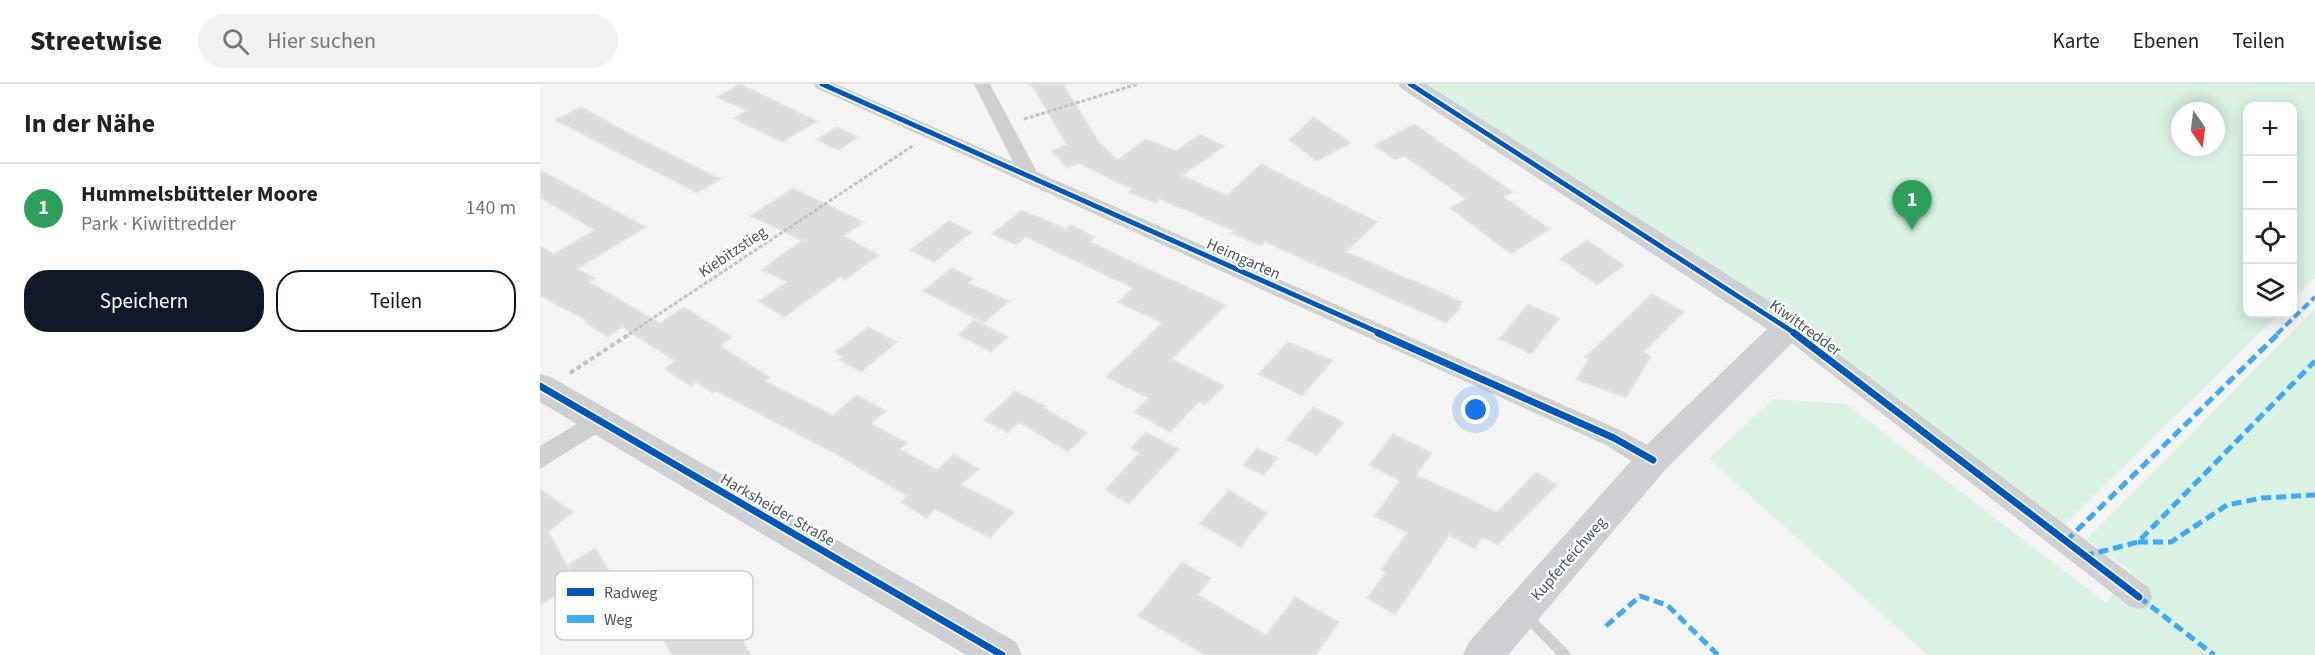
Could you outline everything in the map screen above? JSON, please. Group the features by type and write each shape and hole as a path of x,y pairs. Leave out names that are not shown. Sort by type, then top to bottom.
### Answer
{"street":[{"name":"Heimgarten","path":"822,84 1614,438 1653,460"},
{"path":"982,84 1029,176"},
{"name":"Kiwittredder","path":"1410,84 1788,328 2139,597"},
{"name":"Kiwittredder","path":"1653,460 1788,328"},
{"name":"Harksheider Straße","path":"543,388 1002,655"},
{"path":"540,459 599,420"},
{"name":"Kupferteichweg","path":"1483,655 1653,460"}],"lane":[{"path":"1521,611 1565,655"}],"path":[{"path":"1003,125 1138,84"}],"green space":[{"path":"1425,84 2315,84 2315,278 2297,296 2297,102 2243,102 2243,318 2275,318 2064,525"},
{"path":"2315,309 2315,655 1928,655 1709,459 1773,399 1846,404 2106,603 2132,572 2087,539"}],"building":[{"path":"740,84 817,121 782,142 733,118 747,111 717,97"},
{"path":"1031,84 1063,84 1099,142 1117,160 1146,139 1176,151 1200,134 1224,146 1182,176 1227,195 1261,164 1377,222 1346,252 1463,302 1459,307 1461,308 1446,323 1265,242 1261,246 1231,233 1234,231 1160,199 1155,203 1128,192 1132,189 1078,163 1067,168 1052,151 1067,145"},
{"path":"581,107 721,179 697,193 555,120"},
{"path":"1314,117 1351,143 1317,161 1289,140"},
{"path":"1414,124 1513,192 1504,197 1550,229 1511,254 1450,208 1466,199 1404,156 1395,160 1374,145"},
{"path":"836,127 859,137 838,150 816,140"},
{"path":"540,170 646,227 577,269 595,278 589,282 660,323 684,307 732,337 720,346 770,377 765,381 833,415 857,395 886,411 871,424 907,443 900,449 937,470 954,454 979,469 961,485 1014,512 990,538 935,509 926,518 901,502 907,496 836,454 716,391 713,393 696,382 691,386 664,369 675,361 622,327 608,337 585,323 588,321 540,296 540,246 554,254 595,230 540,198"},
{"path":"793,188 864,222 844,236 879,255 845,280 840,277 784,317 758,301 787,282 761,270 802,240 750,216"},
{"path":"1022,210 1065,229 1071,225 1095,237 1090,242 1226,305 1172,359 1224,386 1205,405 1199,402 1170,432 1134,412 1148,398 1106,377 1162,323 1118,302 1133,288 1026,237 1016,245 992,234"},
{"path":"949,221 972,232 934,262 910,250"},
{"path":"1587,240 1624,265 1597,285 1560,259"},
{"path":"952,268 973,279 968,283 1009,301 984,323 923,291"},
{"path":"1652,294 1684,312 1644,352 1651,357 1626,398 1576,379 1589,358 1585,357"},
{"path":"1528,304 1560,318 1531,354 1499,339"},
{"path":"974,320 1008,337 991,352 958,335"},
{"path":"868,327 897,342 861,372 839,360 843,357 835,352"},
{"path":"1288,342 1333,360 1302,396 1258,374"},
{"path":"1015,391 1046,406 1044,408 1087,433 1068,452 1019,422 1008,433 984,420"},
{"path":"1313,407 1344,422 1317,455 1286,440"},
{"path":"1146,432 1179,449 1129,504 1105,490 1139,453 1131,448"},
{"path":"1393,434 1432,453 1416,475 1497,512 1536,472 1557,485 1498,545 1482,537 1475,549 1449,535 1395,615 1367,598 1386,572 1381,570 1407,533 1374,516 1400,481 1369,465"},
{"path":"1257,448 1278,458 1264,475 1243,465"},
{"path":"540,489 573,512 548,532 571,571 555,571 555,596 540,605"},
{"path":"1229,490 1267,513 1241,547 1199,524"},
{"path":"595,548 610,571 573,571 569,564"},
{"path":"1182,562 1211,578 1198,595 1266,635 1295,597 1339,622 1316,655 1205,655 1138,616"},
{"path":"664,640 742,640 751,655 672,655"}],"marked path":[{"path":"2066,541 2315,297"},
{"path":"2084,556 2138,542 2315,361"},
{"path":"2138,542 2171,542 2227,505 2262,498 2315,495"},
{"path":"1606,626 1640,596 1667,605 1718,655"},
{"path":"2139,597 2214,655"}],"cycle path":[{"path":"822,84 1614,438 1653,460"},
{"path":"1410,84 1788,328 2139,597"},
{"path":"540,386 1002,655"}],"place":[{"name":"Hummelsbütteler Moore","path":"1912,230"}]}
